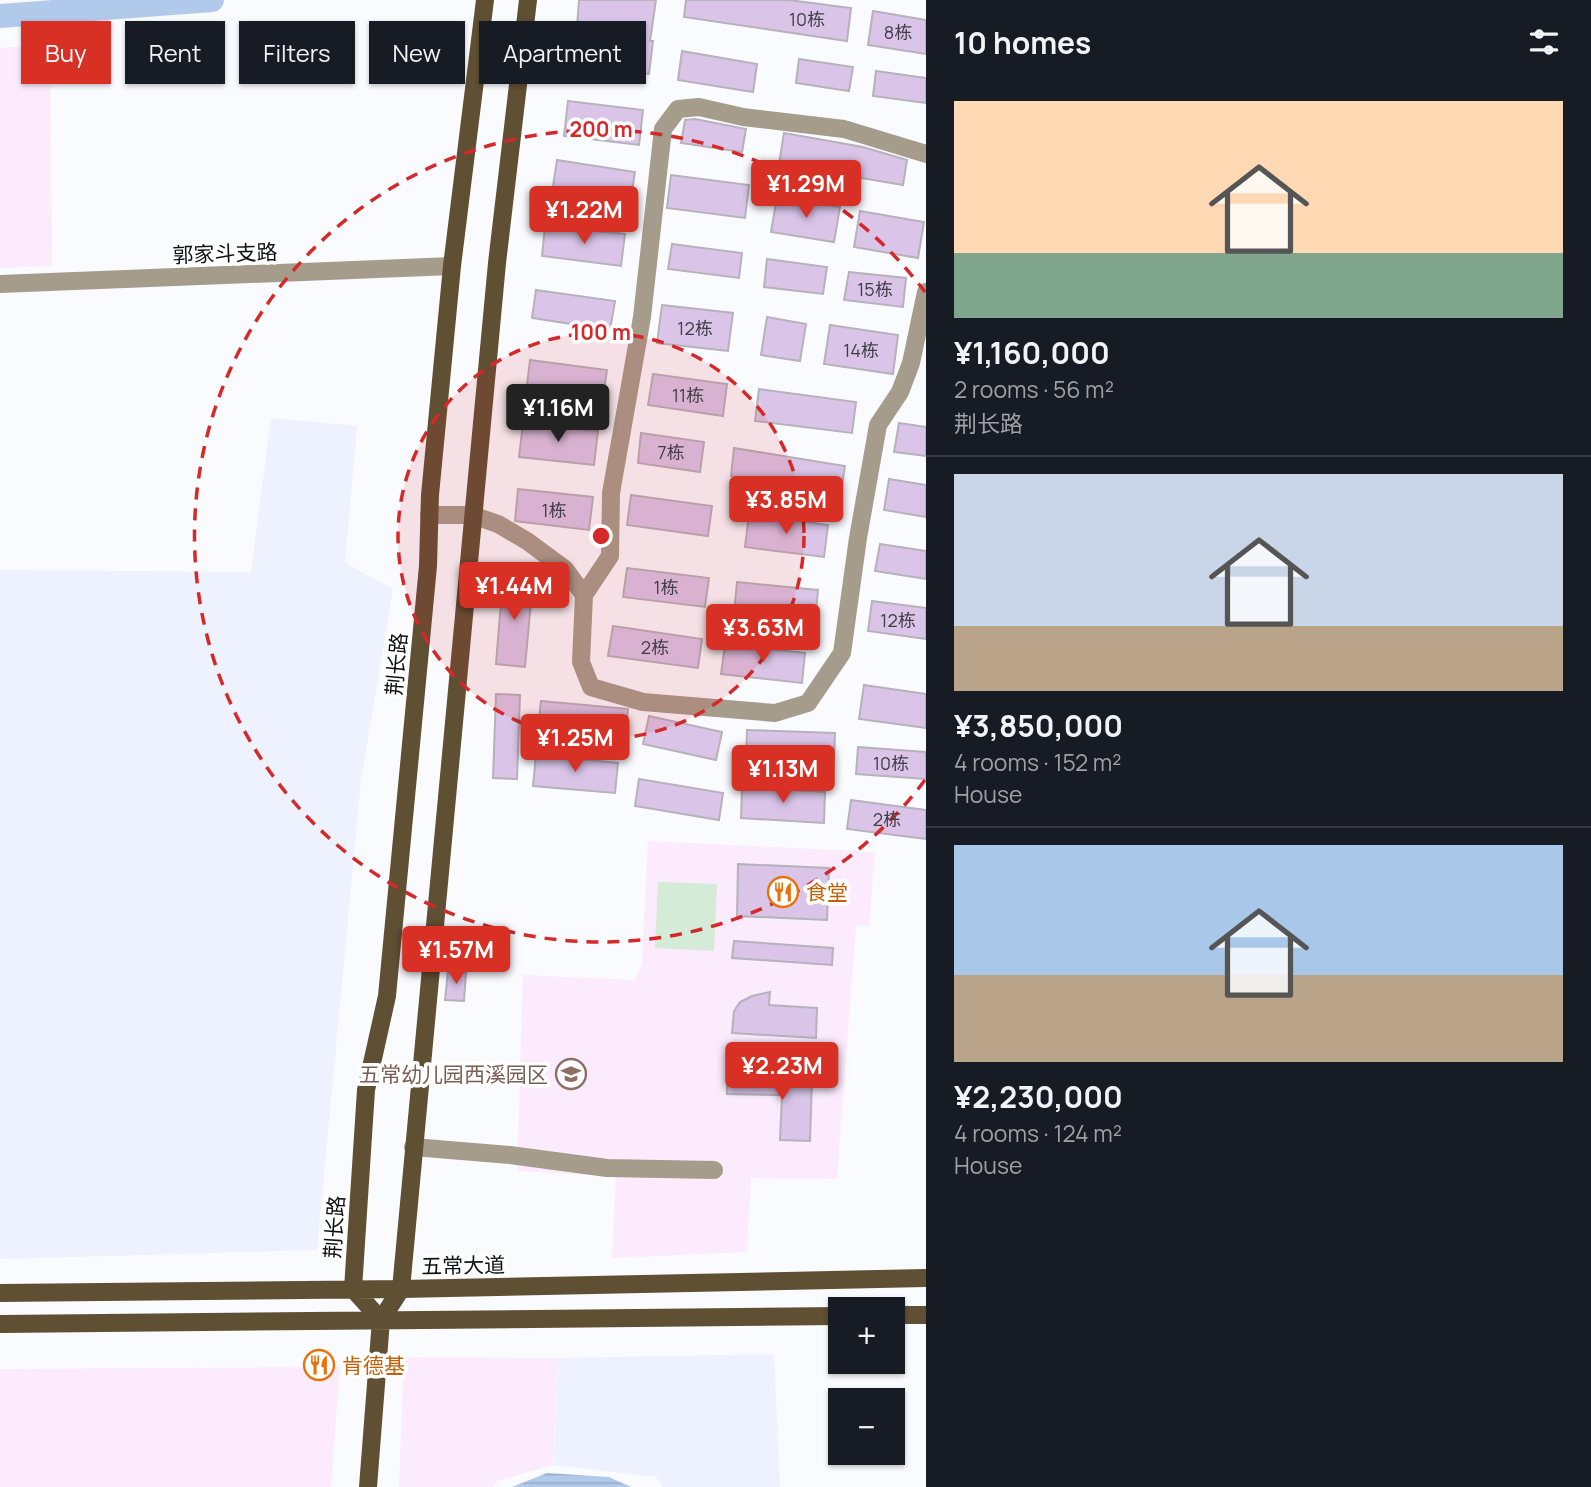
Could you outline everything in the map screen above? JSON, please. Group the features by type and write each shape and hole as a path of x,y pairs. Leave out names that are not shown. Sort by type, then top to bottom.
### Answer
{"main road":[{"name":"荆长路","path":"381,1320 352,1289 366,1090 387,996 428,566 429,514 452,266 485,0"},
{"path":"368,1487 381,1320 401,1289 496,263 528,0"},
{"name":"五常大道","path":"0,1293 401,1289 926,1278"},
{"path":"0,1324 828,1315"},
{"path":"905,1315 926,1315"}],"street":[{"path":"926,154 844,129 743,117 699,107 678,109 663,129 642,317 611,493 610,556 584,595 581,662 591,687 643,702 775,713 808,703 842,653 858,538 878,425 900,392 911,363 926,292"},
{"name":"郭家斗支路","path":"0,285 452,266"},
{"path":"429,514 472,515 498,524 565,569 584,595"},
{"path":"413,1147 510,1155 607,1168 714,1170"}],"shaded area":[{"path":"21,46 21,84 50,84 52,266 0,268 0,48"},
{"path":"271,418 357,426 345,563 393,589 361,779 317,1250 0,1259 0,570 251,572"},
{"path":"648,841 875,852 869,926 856,925 837,1179 751,1178 747,1252 612,1258 616,1176 517,1171 523,975 635,980 642,964"},
{"path":"774,1354 780,1487 663,1487 656,1477 554,1465 558,1358"},
{"path":"404,1357 558,1358 553,1465 497,1481 493,1487 399,1487"},
{"path":"340,1367 331,1487 0,1487 0,1369"}],"green space":[{"path":"658,882 717,884 714,951 655,948"}],"water":[{"path":"547,1473 609,1477 631,1487 512,1487"}],"building":[{"path":"579,0 656,0 650,41 653,41 649,74 646,74 646,21 577,21"},
{"path":"686,0 789,0 851,8 847,41 684,17"},
{"path":"873,11 926,20 926,54 868,45"},
{"path":"682,51 757,64 753,92 678,80"},
{"path":"799,59 853,67 849,91 796,83"},
{"path":"876,71 926,78 926,103 873,96"},
{"path":"568,101 643,110 639,145 564,136"},
{"path":"695,119 746,129 742,152 681,143 685,120"},
{"path":"784,133 863,147 907,160 903,185 779,164"},
{"path":"557,160 635,172 630,204 552,193"},
{"path":"671,175 749,185 745,218 667,208"},
{"path":"777,197 840,207 834,242 771,232"},
{"path":"860,211 924,222 918,258 854,247"},
{"path":"545,226 625,234 621,266 542,256"},
{"path":"672,244 742,253 739,278 668,269"},
{"path":"767,259 827,267 823,294 764,287"},
{"path":"849,272 906,278 903,307 844,300"},
{"path":"536,290 615,301 610,330 532,318"},
{"path":"662,305 733,313 728,351 657,343"},
{"path":"767,317 806,324 800,361 761,355"},
{"path":"830,325 898,335 893,374 824,364"},
{"path":"530,360 607,370 602,403 526,393"},
{"path":"653,374 727,384 723,416 648,405"},
{"path":"759,389 856,402 852,433 755,421"},
{"path":"523,423 598,431 594,465 519,457"},
{"path":"899,423 926,427 926,456 894,452"},
{"path":"641,433 704,442 700,472 638,463"},
{"path":"734,448 845,466 841,492 731,476"},
{"path":"889,479 926,485 926,517 884,510"},
{"path":"518,489 593,497 589,530 515,521"},
{"path":"631,495 712,506 708,536 627,525"},
{"path":"749,514 828,525 824,557 745,547"},
{"path":"880,544 926,551 926,579 875,571"},
{"path":"627,568 709,578 705,607 623,597"},
{"path":"503,577 533,580 525,667 496,664"},
{"path":"737,582 818,590 815,622 734,614"},
{"path":"872,601 926,608 926,639 868,631"},
{"path":"613,626 702,639 698,668 608,656"},
{"path":"725,644 805,653 802,683 721,674"},
{"path":"864,685 926,694 926,728 859,719"},
{"path":"496,694 520,695 517,779 493,778"},
{"path":"541,701 628,709 625,736 538,727"},
{"path":"649,716 722,732 716,760 643,744"},
{"path":"747,730 835,733 834,761 746,758"},
{"path":"858,747 926,752 926,779 856,774"},
{"path":"536,755 618,763 615,793 533,786"},
{"path":"639,779 723,793 719,820 635,806"},
{"path":"742,787 825,792 824,823 741,818"},
{"path":"851,800 926,810 926,839 847,829"},
{"name":"食堂","path":"738,864 829,868 827,920 737,916"},
{"path":"734,941 833,948 832,965 732,958"},
{"path":"448,971 466,972 464,1001 445,1000"},
{"path":"770,992 769,1005 817,1008 816,1038 732,1033 734,1011 740,1002"},
{"path":"727,1077 812,1080 810,1141 780,1140 782,1095 727,1094"}],"waterway":[{"path":"89,0 90,9"},
{"path":"0,16 212,0"}],"place":[{"name":"食堂","path":"783,892"},
{"name":"五常幼儿园西溪园区","path":"571,1074"},
{"name":"肯德基","path":"319,1365"}]}
